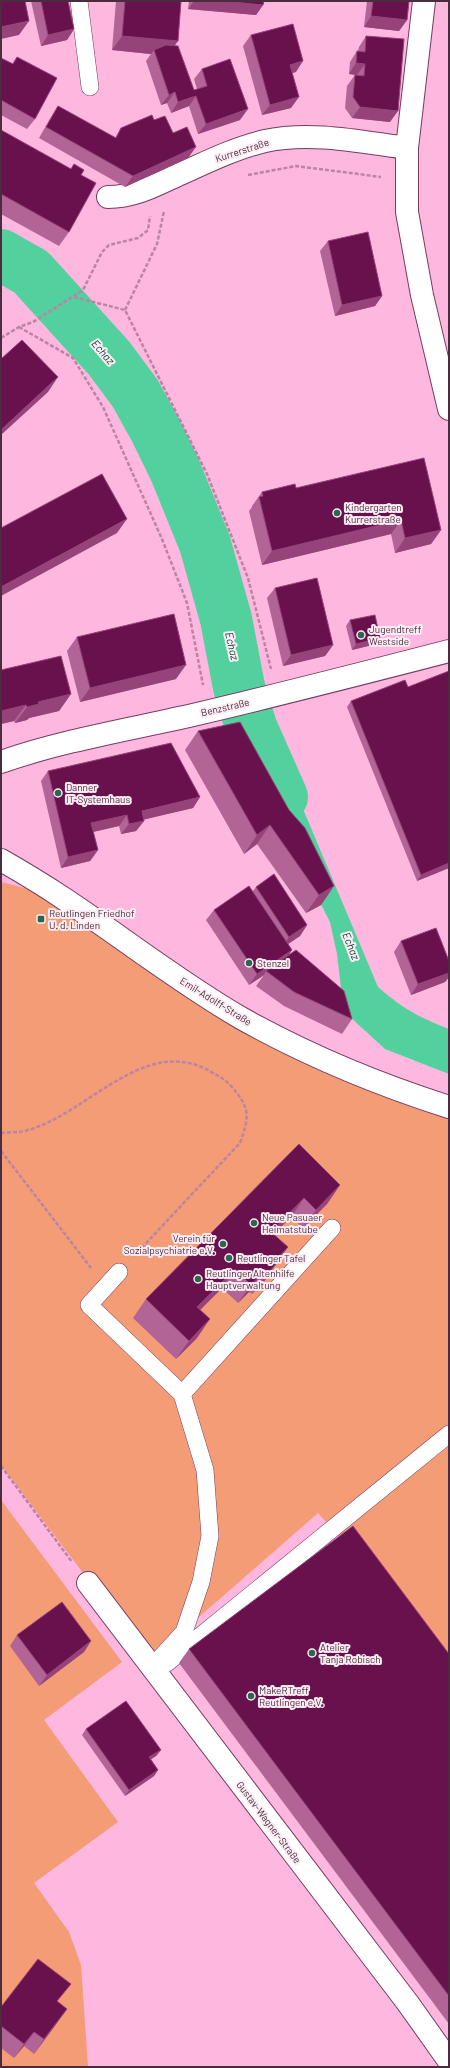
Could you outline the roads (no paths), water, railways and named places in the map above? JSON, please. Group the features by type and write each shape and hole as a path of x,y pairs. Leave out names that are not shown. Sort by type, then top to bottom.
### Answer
{"street":[{"path":"424,1 407,148 407,212 422,295 449,409"},
{"name":"Kurrerstraße","path":"108,197 122,197 142,192 231,152 271,140 289,137 316,137 407,148"},
{"name":"Benzstraße","path":"1,762 83,740 278,695 449,651"},
{"name":"Emil-Adolff-Straße","path":"1,860 64,898 205,996 274,1036 344,1069 449,1107"},
{"name":"Gustav-Wagner-Straße","path":"88,1583 407,2002 449,2061"}],"lane":[{"path":"79,1 90,87"},
{"path":"182,1394 332,1228"},
{"path":"119,1272 89,1305 182,1394 204,1470 210,1536 201,1582 184,1632 154,1670"},
{"path":"154,1670 449,1434"}],"water":[{"path":"272,727 287,771 378,987 395,1001 412,1012 449,1029 449,1074 385,1049 349,1016 343,1005 337,954 330,922 292,847 227,738"}],"waterway":[{"name":"Echaz","path":"1,255 31,272 109,358 135,393 155,429 175,470 205,544 226,619 239,687 251,727 282,797"}],"place":[{"name":"Kindergarten Kurrerstraße","path":"337,513"},
{"name":"Jugendtreff Westside","path":"361,635"},
{"name":"Danner IT-Systemhaus","path":"58,793"},
{"name":"Reutlingen Friedhof U. d. Linden","path":"41,919"},
{"name":"Stenzel","path":"249,963"},
{"name":"Neue Pasuaer Heimatstube","path":"254,1223"},
{"name":"Verein für Sozialpsychiatrie e.V.","path":"223,1244"},
{"name":"Reutlinger Tafel","path":"229,1258"},
{"name":"Reutlinger Altenhilfe Hauptverwaltung","path":"198,1279"},
{"name":"Atelier Tanja Robisch","path":"312,1653"},
{"name":"MakeRTreff Reutlingen e.V.","path":"251,1696"}]}
